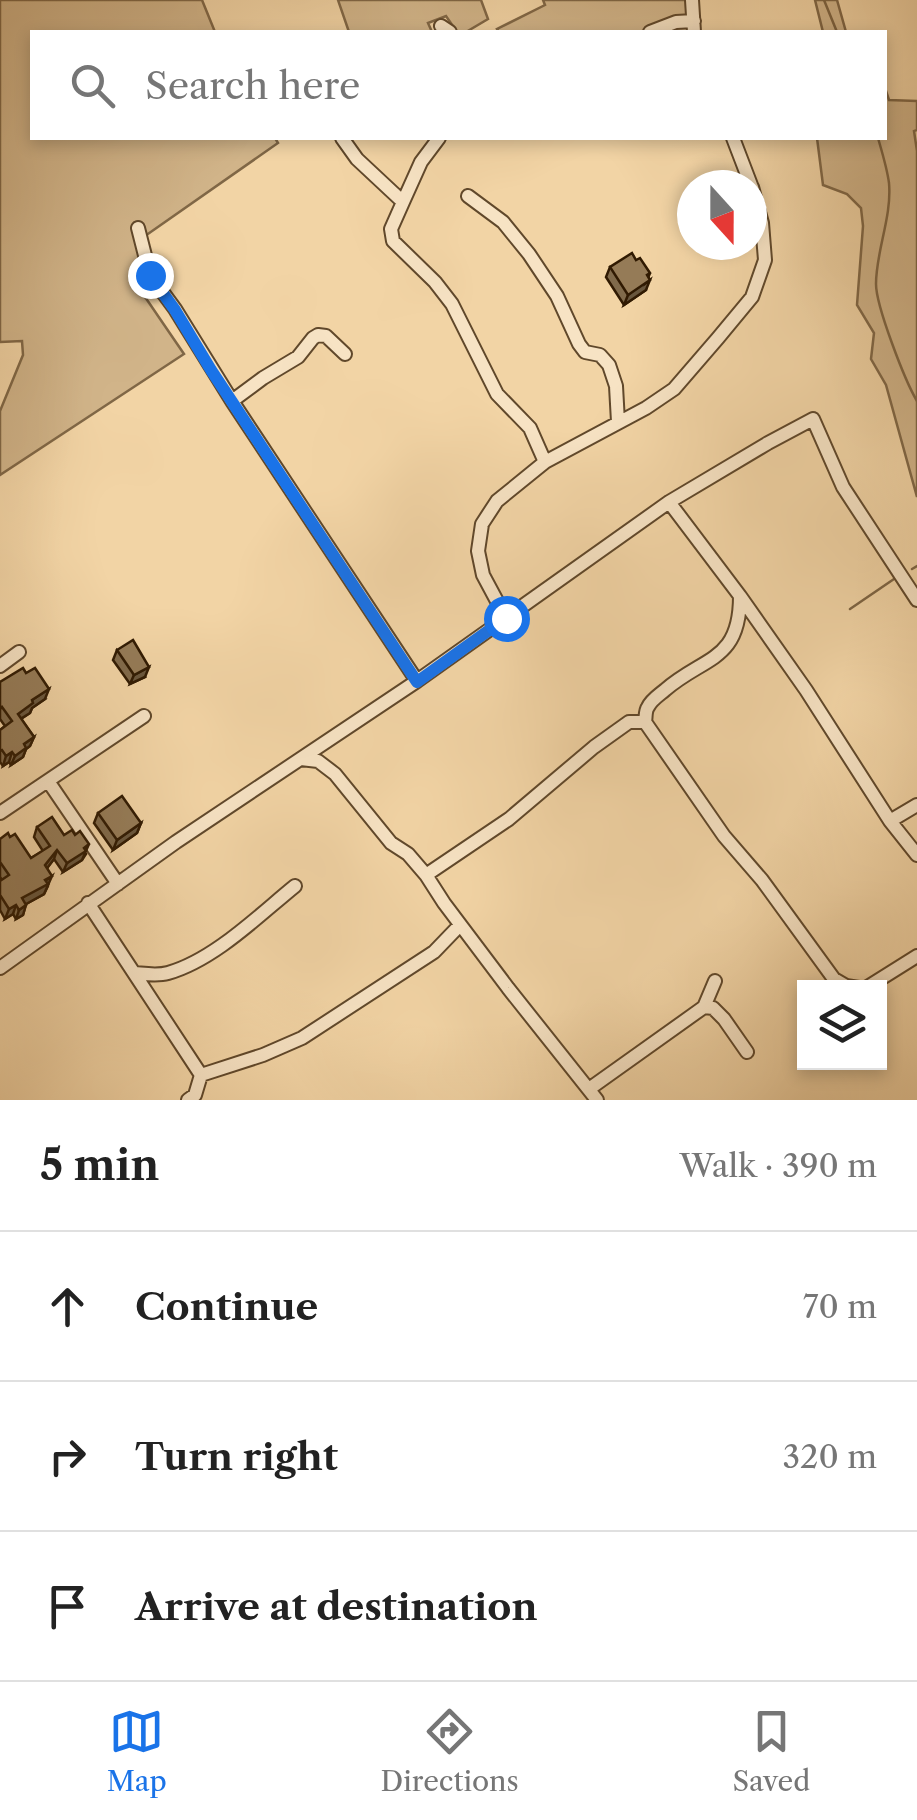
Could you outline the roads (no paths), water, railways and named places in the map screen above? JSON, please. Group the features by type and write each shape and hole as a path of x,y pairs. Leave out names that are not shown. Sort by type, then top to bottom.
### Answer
{"street":[{"path":"655,30 676,22 694,26 692,0"},
{"path":"344,140 403,202"},
{"path":"438,140 421,162 403,202 392,229 393,241 452,304 497,394 530,428 545,462"},
{"path":"734,140 746,170"},
{"path":"468,196 503,222 557,296 578,344 585,352 600,355 608,365 616,386 618,422"},
{"path":"138,228 150,275 417,682"},
{"path":"506,618 483,575 478,551 482,524 497,501 545,462 674,389 752,296 765,260"},
{"path":"232,401 298,357 318,335 326,336 345,354"},
{"path":"0,968 176,842 417,682 669,502 768,442 813,420 843,487 917,600"},
{"path":"669,502 740,596 890,821 917,855"},
{"path":"740,596 740,617 732,638 716,658 673,683 648,704 645,722 724,836 762,880 834,980"},
{"path":"0,666 19,652"},
{"path":"0,813 144,716"},
{"path":"426,875 509,820 606,738 629,722 645,722"},
{"path":"301,759 318,762 335,774 391,843 408,854 593,1094 704,1007 714,981"},
{"path":"48,781 118,884"},
{"path":"890,821 917,804"},
{"path":"136,973 166,974 191,963 226,942 295,886"},
{"path":"88,903 201,1075 195,1095 188,1100"},
{"path":"201,1075 302,1038 434,952 460,925"},
{"path":"876,980 917,956"},
{"path":"704,1007 712,1008 724,1019 747,1052"}],"waterway":[{"path":"824,0 836,30"},
{"path":"879,140 889,196 877,295 917,401"},
{"path":"912,569 917,566"},
{"path":"850,609 894,579"}]}
